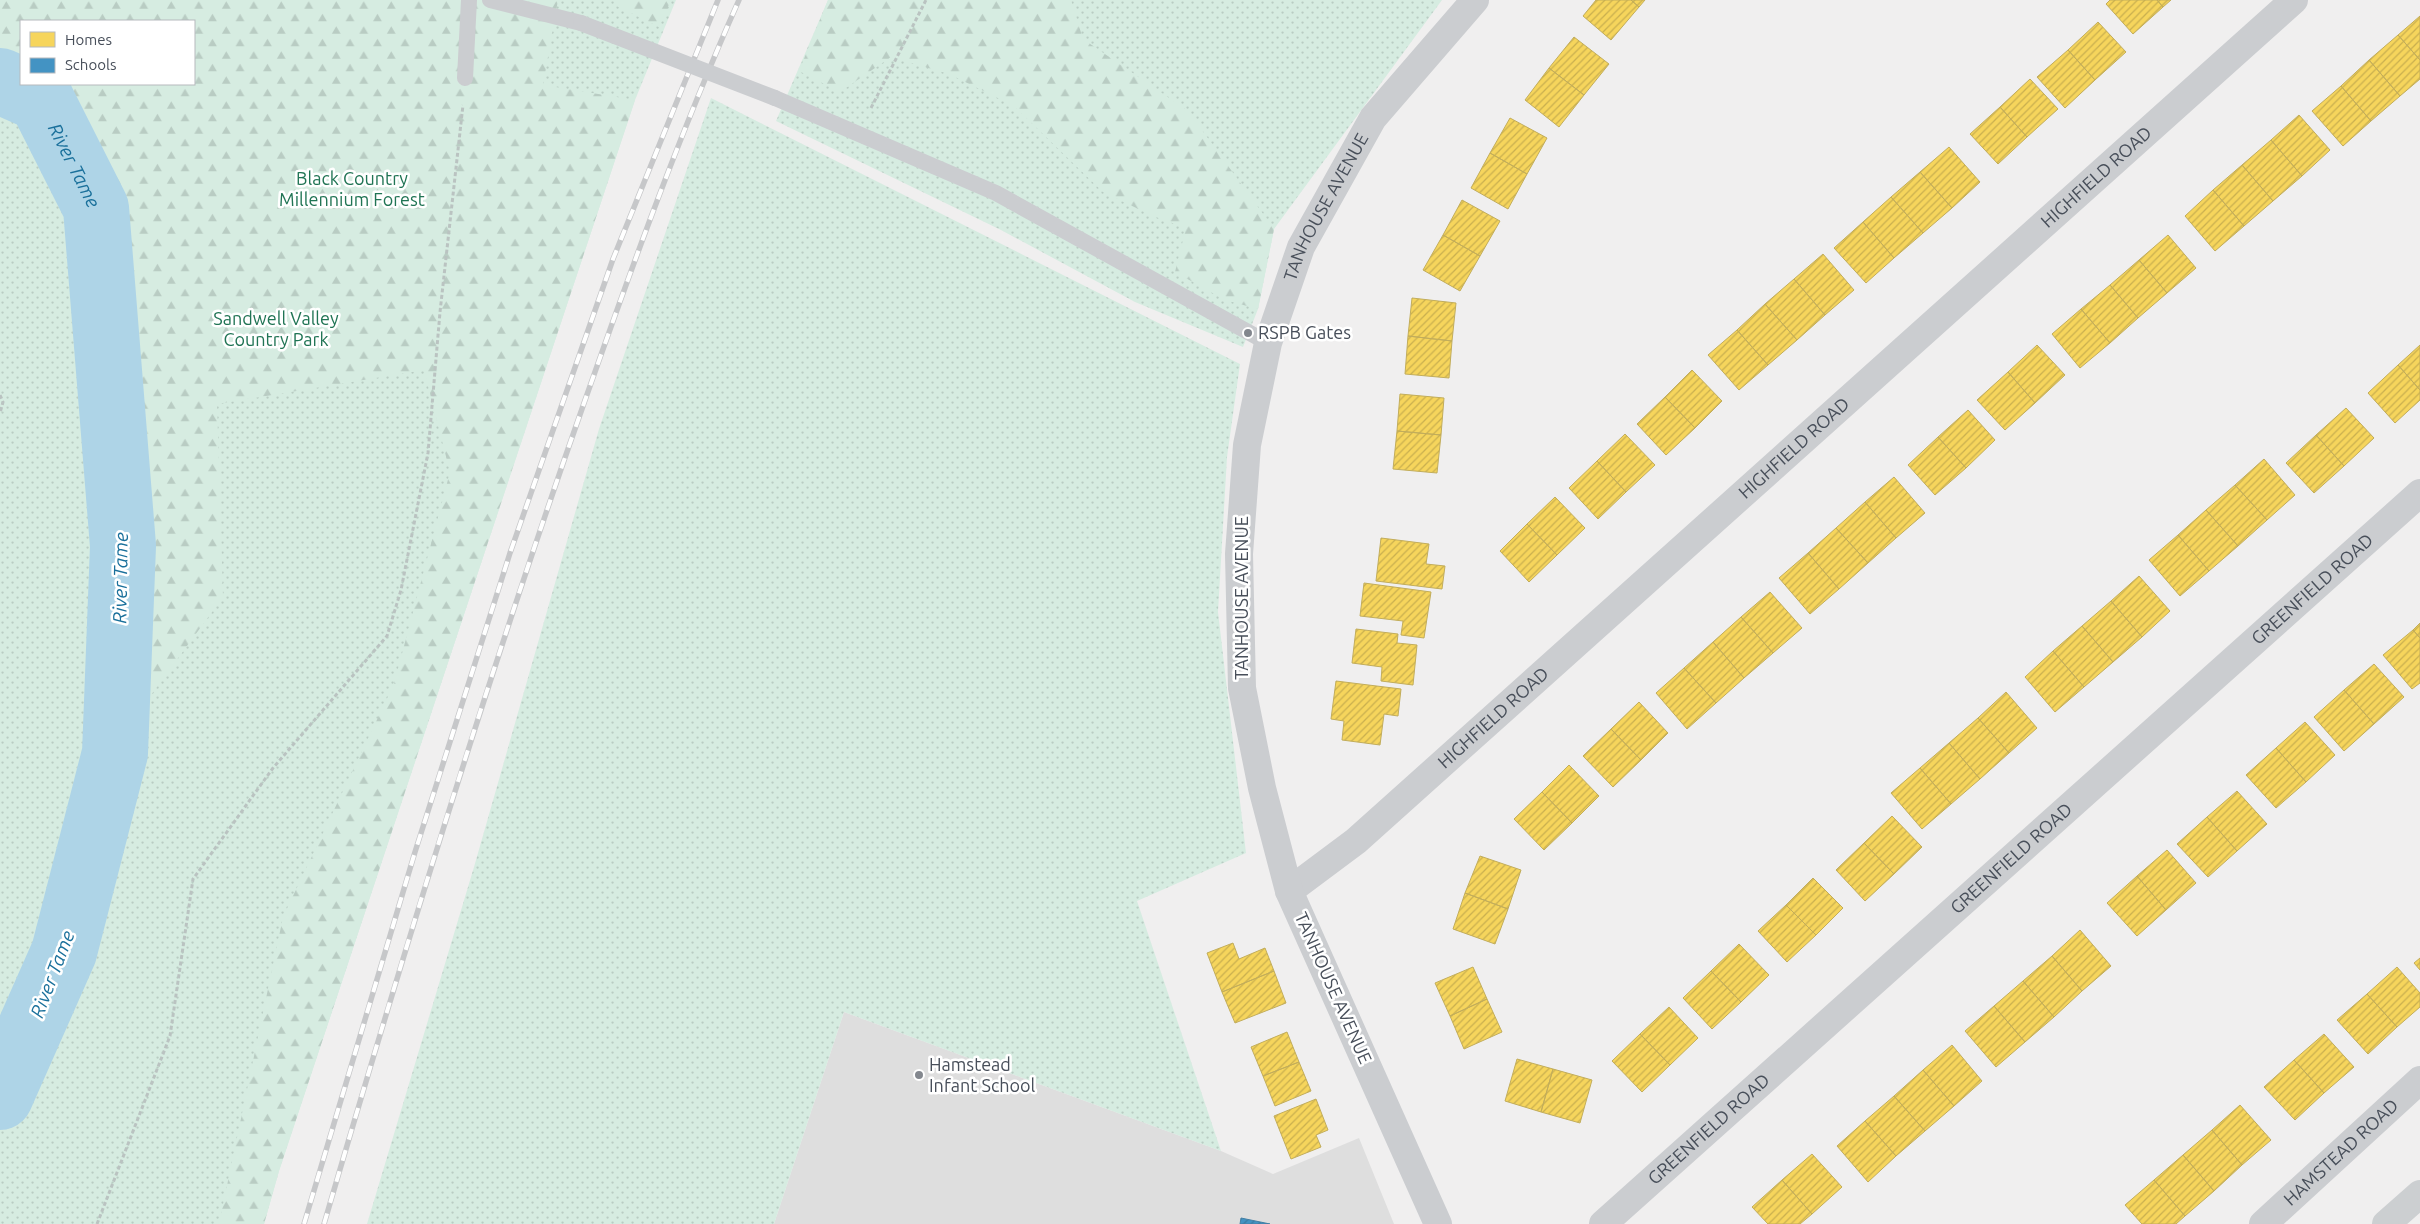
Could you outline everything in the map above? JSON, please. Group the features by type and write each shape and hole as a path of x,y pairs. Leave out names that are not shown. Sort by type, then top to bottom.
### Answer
{"main road":[{"path":"2386,1224 2420,1194"}],"street":[{"name":"TANHOUSE AVENUE","path":"1438,1224 1289,891 1262,788 1242,688 1239,554 1246,455 1268,344 1301,247 1373,118 1475,0"},
{"name":"HIGHFIELD ROAD","path":"1289,891 1371,828 2294,0"},
{"name":"GREENFIELD ROAD","path":"1602,1224 2420,493"},
{"name":"HAMSTEAD ROAD","path":"2262,1224 2420,1080"}],"lane":[{"path":"466,78 469,0"},
{"path":"490,0 581,23 774,98 996,192 1268,344"}],"path":[{"path":"859,135 881,86 926,0"},
{"path":"97,1224 170,1036 193,879 273,768 387,636 401,590 428,453 440,312 466,78"},
{"path":"0,395 4,402 0,413"}],"shaded area":[{"name":"Hamstead Infant School","path":"844,1012 1221,1151 1273,1174 1359,1138 1394,1224 774,1224"}],"green space":[{"name":"Sandwell Valley Country Park","path":"0,0 676,0 635,100 279,1171 264,1224 0,1224"},
{"name":"Black Country Millennium Forest","path":"0,0 558,0 543,85 635,100 279,1171 264,1224 219,1224 283,917 394,684 450,472 424,370 217,404 223,597 148,699 72,85 195,85 195,20 20,20 20,52 0,49"},
{"path":"619,0 671,0 659,27 617,6"},
{"path":"828,0 1442,0 1274,229 1258,309 1243,347 1135,302 1001,230 776,121"},
{"path":"828,0 1071,0 1083,39 1188,111 1274,229 1258,309 1225,300 1175,272 1186,228 1153,216 1103,192 1014,106 949,74 891,57 840,92 799,71"},
{"path":"711,98 1240,364 1227,457 1218,612 1246,853 1137,901 1221,1151 844,1012 774,1224 367,1224 474,867 599,429"}],"building: Homes":[{"path":"1596,0 1631,0 1639,7 1611,40 1583,16"},
{"path":"1631,0 1645,0 1639,7"},
{"path":"2110,0 2157,0 2163,7 2133,34 2106,4"},
{"path":"2157,0 2171,0 2163,7"},
{"path":"2420,16 2420,60 2398,35"},
{"path":"2098,22 2126,52 2095,80 2068,50"},
{"path":"2398,35 2420,60 2420,79 2400,96 2369,60"},
{"path":"1574,37 1609,64 1584,95 1549,68"},
{"path":"2068,50 2095,80 2065,108 2037,77"},
{"path":"2369,60 2400,96 2371,121 2341,86"},
{"path":"1549,68 1584,95 1559,127 1525,100"},
{"path":"2030,79 2058,109 2027,137 2000,107"},
{"path":"2341,86 2371,121 2343,146 2312,111"},
{"path":"2000,107 2027,137 1998,164 1970,134"},
{"path":"2299,115 2330,150 2302,176 2271,140"},
{"path":"1510,118 1547,138 1527,174 1490,153"},
{"path":"2271,140 2302,176 2273,201 2242,165"},
{"path":"1949,147 1980,182 1952,208 1920,172"},
{"path":"1490,153 1527,174 1508,209 1471,188"},
{"path":"2242,165 2273,201 2244,226 2213,190"},
{"path":"1920,172 1952,208 1923,233 1891,197"},
{"path":"2213,190 2244,226 2215,251 2185,216"},
{"path":"1891,197 1923,233 1894,258 1863,222"},
{"path":"1462,200 1500,221 1480,256 1443,235"},
{"path":"1863,222 1894,258 1866,283 1834,248"},
{"path":"1443,235 1480,256 1460,291 1423,270"},
{"path":"2168,235 2196,268 2167,293 2139,260"},
{"path":"1823,254 1854,290 1825,315 1794,279"},
{"path":"2139,260 2167,293 2138,318 2110,285"},
{"path":"1794,279 1825,315 1797,340 1765,304"},
{"path":"2110,285 2138,318 2110,343 2081,309"},
{"path":"1412,298 1456,303 1452,341 1408,336"},
{"path":"1765,304 1797,340 1768,365 1737,330"},
{"path":"2081,309 2110,343 2080,368 2052,334"},
{"path":"1737,330 1768,365 1739,390 1708,355"},
{"path":"1408,336 1452,341 1449,378 1405,374"},
{"path":"2037,345 2065,375 2035,403 2008,372"},
{"path":"2420,345 2420,390 2398,365"},
{"path":"2398,365 2420,390 2420,400 2395,423 2368,393"},
{"path":"1692,370 1722,401 1695,428 1665,397"},
{"path":"2008,372 2035,403 2005,430 1977,400"},
{"path":"1400,394 1444,398 1441,435 1397,431"},
{"path":"1665,397 1695,428 1666,455 1637,424"},
{"path":"2346,408 2374,438 2344,466 2316,435"},
{"path":"1968,410 1995,440 1966,468 1938,437"},
{"path":"1397,431 1441,435 1437,473 1393,469"},
{"path":"1625,434 1655,465 1626,492 1597,461"},
{"path":"2316,435 2344,466 2314,493 2286,463"},
{"path":"1938,437 1966,468 1935,495 1908,465"},
{"path":"2264,459 2295,495 2267,520 2235,485"},
{"path":"1597,461 1626,492 1598,519 1569,488"},
{"path":"1894,477 1925,513 1896,538 1865,502"},
{"path":"2235,485 2267,520 2238,546 2206,510"},
{"path":"1555,497 1585,528 1557,555 1527,524"},
{"path":"1865,502 1896,538 1868,563 1836,528"},
{"path":"2206,510 2238,546 2209,571 2178,535"},
{"path":"1527,524 1557,555 1529,582 1500,551"},
{"path":"1836,528 1868,563 1839,589 1808,553"},
{"path":"2178,535 2209,571 2180,596 2149,560"},
{"path":"1381,538 1429,544 1426,564 1445,566 1442,589 1376,581"},
{"path":"1808,553 1839,589 1810,614 1779,578"},
{"path":"2139,576 2170,611 2142,637 2111,601"},
{"path":"1364,583 1431,592 1424,638 1401,635 1403,621 1360,616"},
{"path":"1770,592 1802,628 1773,653 1741,617"},
{"path":"2111,601 2142,637 2113,662 2082,626"},
{"path":"1741,617 1773,653 1744,678 1713,642"},
{"path":"2420,623 2420,638 2413,630"},
{"path":"2082,626 2113,662 2084,687 2053,651"},
{"path":"1356,629 1398,634 1397,643 1417,645 1413,685 1381,681 1382,667 1352,663"},
{"path":"2413,630 2420,638 2420,683 2412,689 2383,655"},
{"path":"1713,642 1744,678 1716,703 1684,668"},
{"path":"2053,651 2084,687 2055,712 2025,677"},
{"path":"2374,664 2404,697 2374,724 2344,690"},
{"path":"1684,668 1716,703 1687,729 1656,693"},
{"path":"1336,681 1401,689 1398,716 1384,714 1380,745 1342,740 1344,721 1331,719"},
{"path":"2344,690 2374,724 2344,751 2314,717"},
{"path":"2006,692 2037,728 2009,753 1978,718"},
{"path":"1639,702 1668,733 1641,760 1611,729"},
{"path":"1978,718 2009,753 1980,779 1949,743"},
{"path":"2305,722 2335,755 2306,782 2276,748"},
{"path":"1611,729 1641,760 1613,787 1583,756"},
{"path":"1949,743 1980,779 1951,804 1920,768"},
{"path":"2276,748 2306,782 2276,808 2246,775"},
{"path":"1569,765 1599,796 1572,823 1542,792"},
{"path":"1920,768 1951,804 1922,829 1891,793"},
{"path":"2237,791 2267,824 2237,851 2207,817"},
{"path":"1542,792 1572,823 1544,850 1514,819"},
{"path":"1892,816 1922,847 1894,874 1864,843"},
{"path":"2207,817 2237,851 2208,877 2177,844"},
{"path":"1864,843 1894,874 1865,901 1836,870"},
{"path":"2167,850 2196,883 2166,910 2137,876"},
{"path":"1480,856 1521,870 1508,909 1465,893"},
{"path":"2137,876 2166,910 2137,936 2107,903"},
{"path":"1813,878 1843,908 1816,935 1786,905"},
{"path":"1465,893 1508,909 1495,944 1453,929"},
{"path":"1786,905 1816,935 1787,962 1758,931"},
{"path":"2080,930 2111,966 2082,991 2052,956"},
{"path":"1233,943 1239,959 1265,948 1274,971 1222,992 1207,953"},
{"path":"1739,944 1769,975 1741,1002 1711,971"},
{"path":"2052,956 2082,991 2054,1017 2023,981"},
{"path":"2420,958 2420,970 2414,963"},
{"path":"1473,967 1487,999 1450,1016 1435,983"},
{"path":"2397,967 2420,993 2420,1007 2397,1027 2367,994"},
{"path":"1274,971 1286,1003 1235,1023 1222,992"},
{"path":"1711,971 1741,1002 1712,1029 1683,998"},
{"path":"2023,981 2054,1017 2025,1042 1994,1006"},
{"path":"2367,994 2397,1027 2368,1054 2337,1020"},
{"path":"1487,999 1502,1032 1464,1049 1450,1016"},
{"path":"1994,1006 2025,1042 1996,1067 1965,1031"},
{"path":"1669,1007 1698,1038 1670,1065 1640,1034"},
{"path":"1287,1032 1299,1062 1263,1076 1251,1047"},
{"path":"1640,1034 1670,1065 1642,1092 1612,1061"},
{"path":"2324,1034 2354,1067 2324,1093 2294,1060"},
{"path":"1952,1045 1982,1081 1954,1106 1923,1070"},
{"path":"1517,1059 1553,1069 1541,1112 1505,1101"},
{"path":"2294,1060 2324,1093 2295,1120 2264,1087"},
{"path":"1299,1062 1311,1091 1275,1106 1263,1076"},
{"path":"1553,1069 1592,1080 1580,1123 1541,1112"},
{"path":"1923,1070 1954,1106 1925,1131 1894,1096"},
{"path":"1894,1096 1925,1131 1896,1156 1865,1121"},
{"path":"1316,1099 1328,1130 1316,1135 1321,1147 1291,1159 1274,1116"},
{"path":"2240,1105 2271,1140 2242,1165 2212,1130"},
{"path":"1865,1121 1896,1156 1868,1182 1837,1146"},
{"path":"2212,1130 2242,1165 2214,1191 2183,1155"},
{"path":"1812,1154 1842,1187 1812,1214 1782,1180"},
{"path":"2183,1155 2214,1191 2185,1216 2154,1180"},
{"path":"1782,1180 1812,1214 1800,1224 1768,1224 1752,1207"},
{"path":"2154,1180 2185,1216 2176,1224 2142,1224 2125,1205"}],"building: Schools":[{"path":"1241,1218 1270,1224 1240,1224"}],"waterway":[{"name":"River Tame","path":"0,81 41,99 96,208 123,546 115,753 64,952 0,1097"}],"railway":[{"path":"304,1224 415,852 510,553 613,259 718,0"},
{"path":"324,1224 480,711 548,507 638,252 696,100 739,0"}],"place":[{"name":"RSPB Gates","path":"1248,333"},
{"name":"Hamstead Infant School","path":"919,1075"}]}
